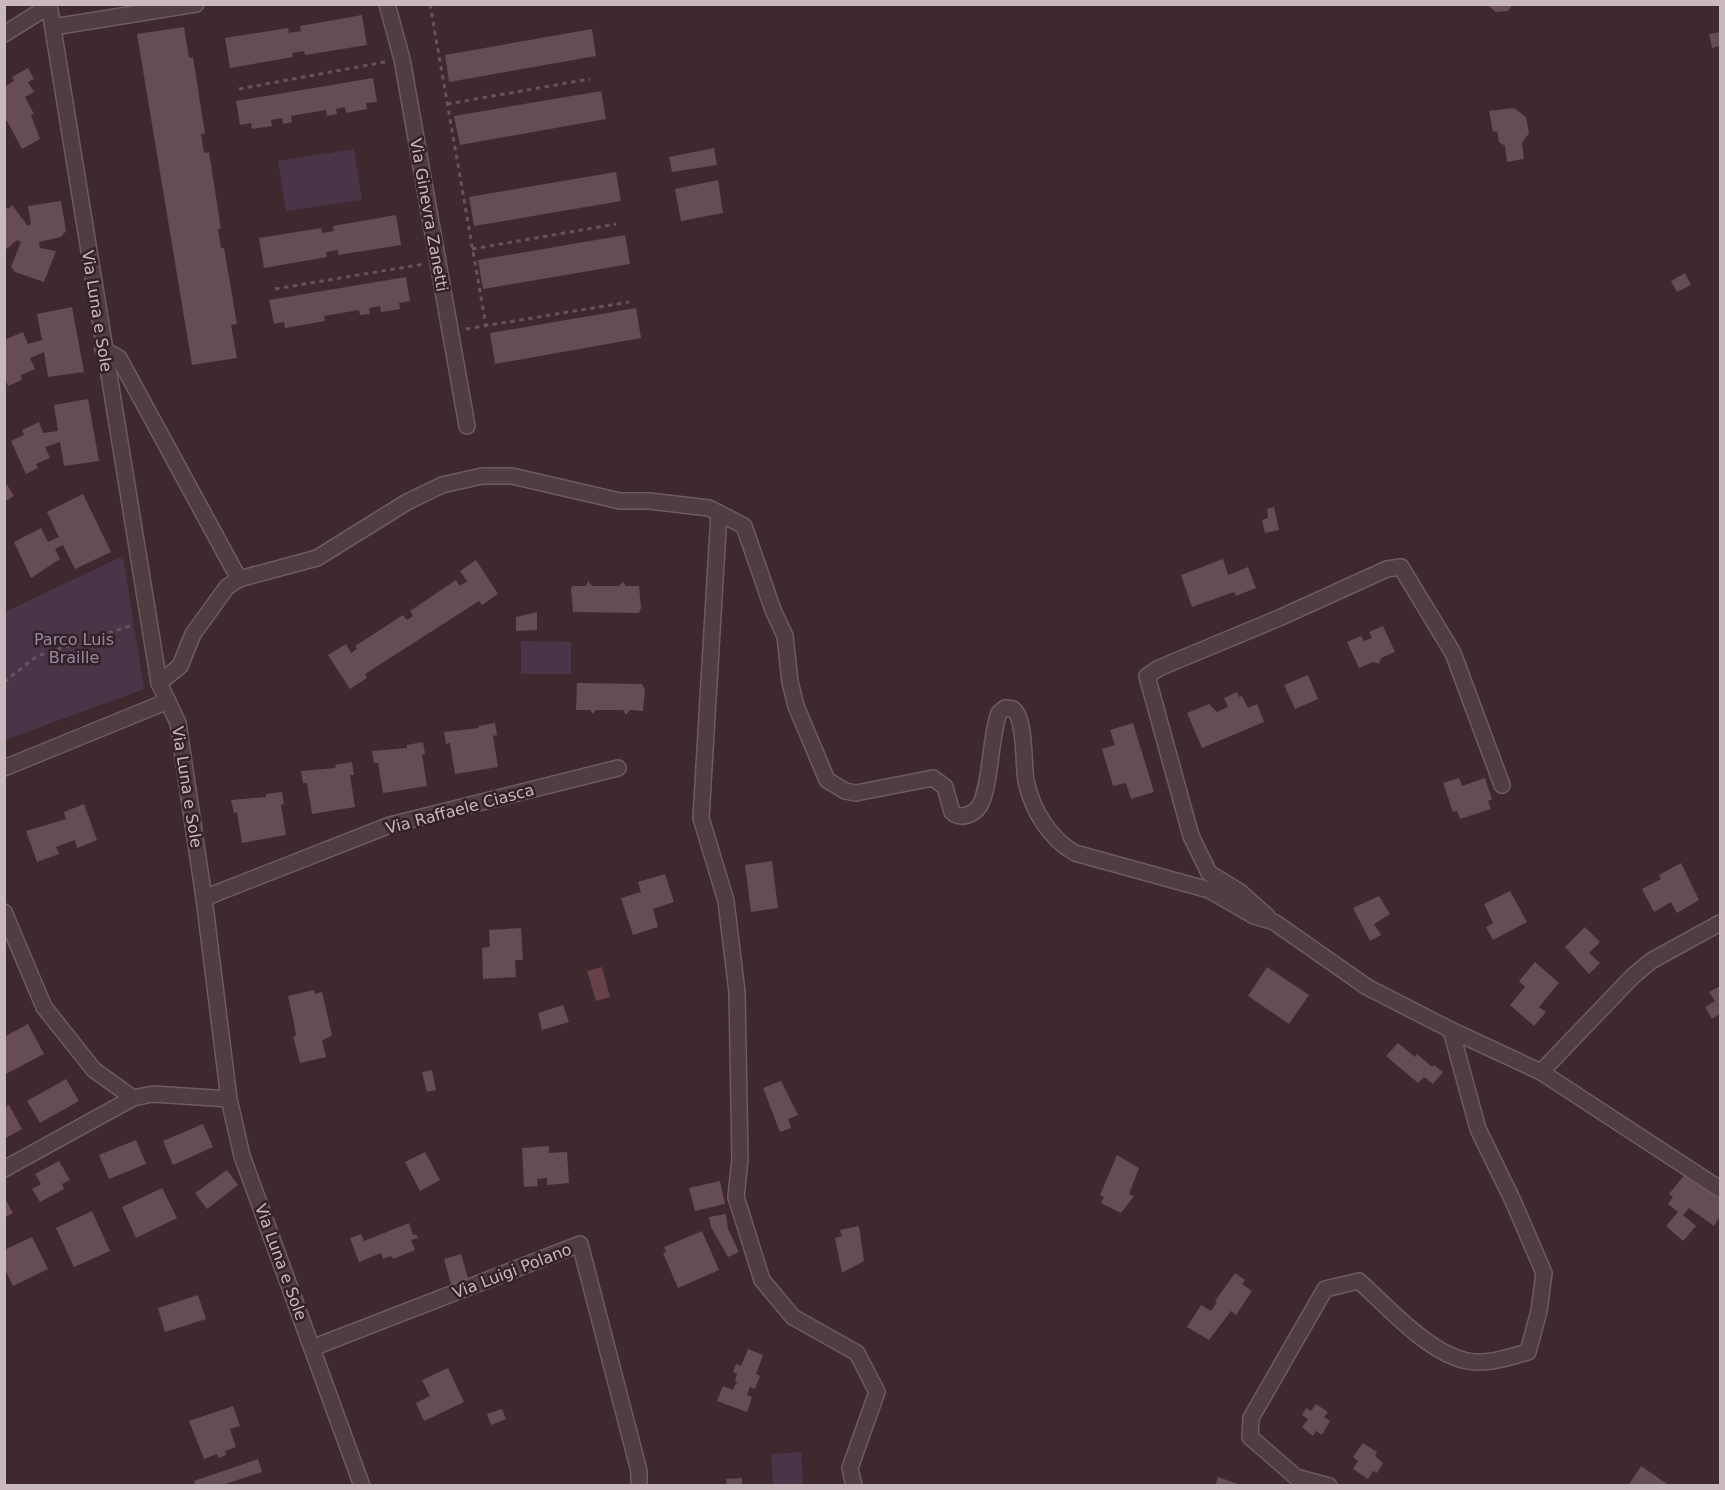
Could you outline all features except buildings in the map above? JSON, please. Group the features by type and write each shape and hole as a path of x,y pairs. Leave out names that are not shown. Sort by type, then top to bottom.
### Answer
{"street":[{"path":"53,27 196,4"},
{"name":"Via Ginevra Zanetti","path":"387,4 402,59 466,426"},
{"path":"4,34 49,5"},
{"name":"Via Luna e Sole","path":"49,5 159,683 178,723 204,898 229,1098 242,1156 362,1485"},
{"path":"103,349 118,358 240,579"},
{"path":"159,683 180,666 192,634 227,587 240,579 317,558 407,502 442,485 482,476 512,476 620,501 649,501 710,508 744,526 773,610 785,636 790,682 796,706 822,771 836,787 856,793 933,778 945,787 952,812 960,816 967,815 981,803 999,713 1005,708 1013,709 1020,718 1026,783 1044,825 1060,845 1075,853 1209,890 1254,916 1274,922"},
{"path":"719,513 701,818 726,901 736,992 740,1159 736,1197 762,1280 793,1317 856,1353 877,1392 850,1468 854,1485"},
{"path":"1502,785 1453,653 1401,567 1387,569 1279,618 1159,668 1147,676 1191,836 1209,873 1240,892 1274,922 1367,987 1450,1030 1541,1072 1720,1189"},
{"path":"4,768 168,701"},
{"name":"Via Raffaele Ciasca","path":"204,898 390,825 618,768"},
{"path":"4,912 44,1007 94,1070 133,1098"},
{"path":"1541,1072 1633,976 1651,961 1720,923"},
{"path":"1329,1485 1296,1477 1250,1437 1251,1418 1324,1289 1359,1281 1434,1347 1468,1361 1497,1360 1528,1352 1539,1311 1544,1273 1513,1201 1478,1129 1450,1030"},
{"path":"4,1169 133,1098 153,1094 229,1098"},
{"name":"Via Luigi Polano","path":"312,1348 580,1244 639,1471 639,1485"}],"path":[{"path":"430,4 486,326"},
{"path":"239,89 402,59"},
{"path":"447,104 590,79"},
{"path":"472,249 616,224"},
{"path":"275,289 437,262"},
{"path":"450,332 629,302"},
{"path":"4,682 37,656 137,624"}],"green space":[{"path":"354,149 362,200 286,211 278,161"},
{"name":"Parco Luis Braille","path":"123,556 144,689 5,740 5,612"},
{"path":"521,641 571,642 571,674 521,674"},
{"path":"801,1452 803,1485 773,1485 771,1454"}],"shaded area":[{"path":"602,967 610,997 596,1001 587,971"}]}
